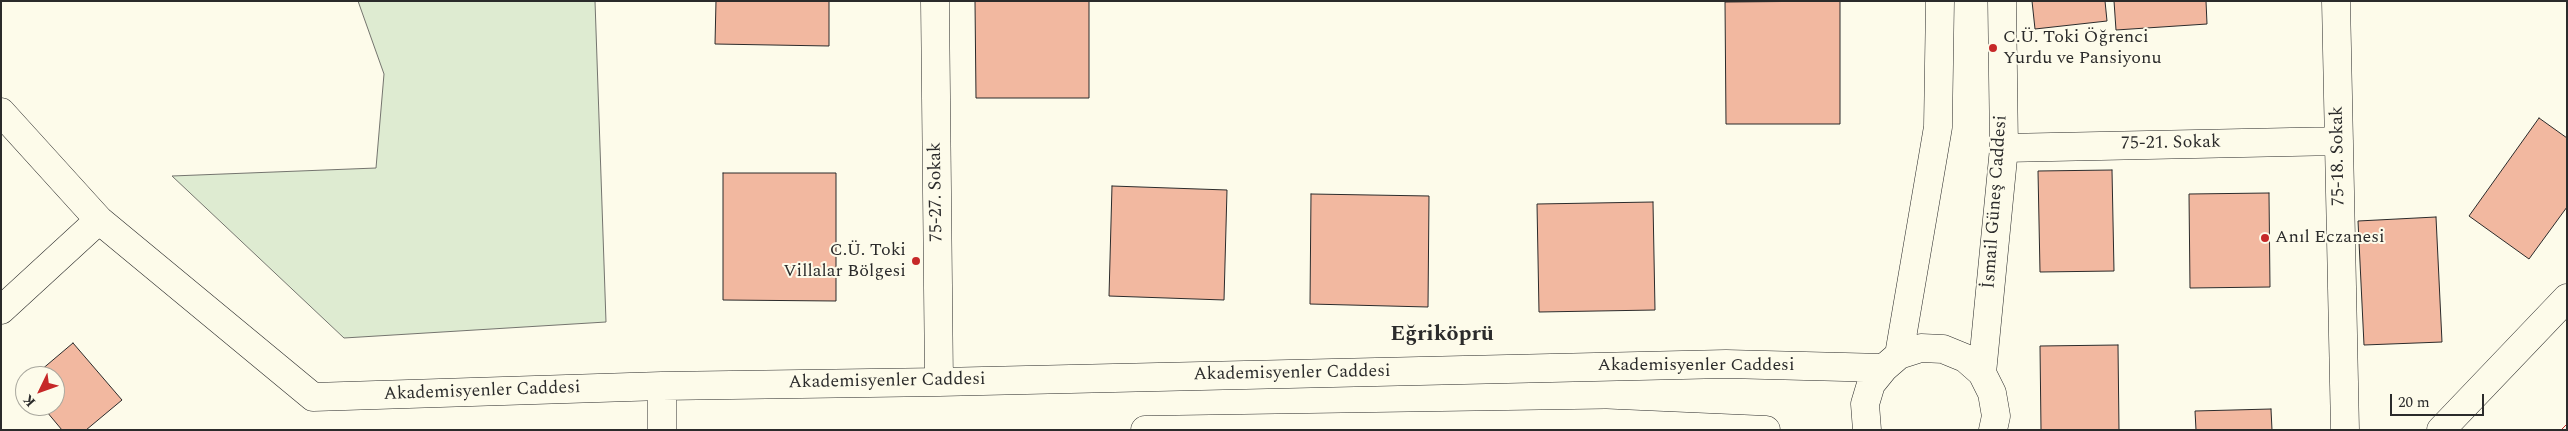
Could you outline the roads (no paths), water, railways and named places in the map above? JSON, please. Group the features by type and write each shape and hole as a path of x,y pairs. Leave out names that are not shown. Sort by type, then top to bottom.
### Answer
{"street":[{"name":"75-27. Sokak","path":"935,1 939,382"},
{"path":"1867,430 1865,404 1871,384 1891,361 1938,127 1940,1"},
{"name":"İsmail Güneş Caddesi","path":"1982,373 2004,148 2002,1"},
{"name":"75-18. Sokak","path":"2336,1 2346,430"},
{"name":"Akademisyenler Caddesi","path":"1,112 99,220 313,397 662,386 939,382 1891,361 1921,348 1944,349 1965,358 1982,373"},
{"name":"75-21. Sokak","path":"2004,148 2339,141"},
{"path":"1,310 99,220"},
{"path":"2441,430 2567,298"},
{"path":"1982,373 1992,393 1996,416 1993,430"},
{"path":"662,386 662,430"},
{"path":"1145,430 1606,426 1766,430"}],"place":[{"name":"C.Ü. Toki Öğrenci Yurdu ve Pansiyonu","path":"1993,48"},
{"name":"Anıl Eczanesi","path":"2265,238"},
{"name":"C.Ü. Toki Villalar Bölgesi","path":"916,261"}],"district":[{"name":"Eğriköprü","path":"1442,336"}]}
